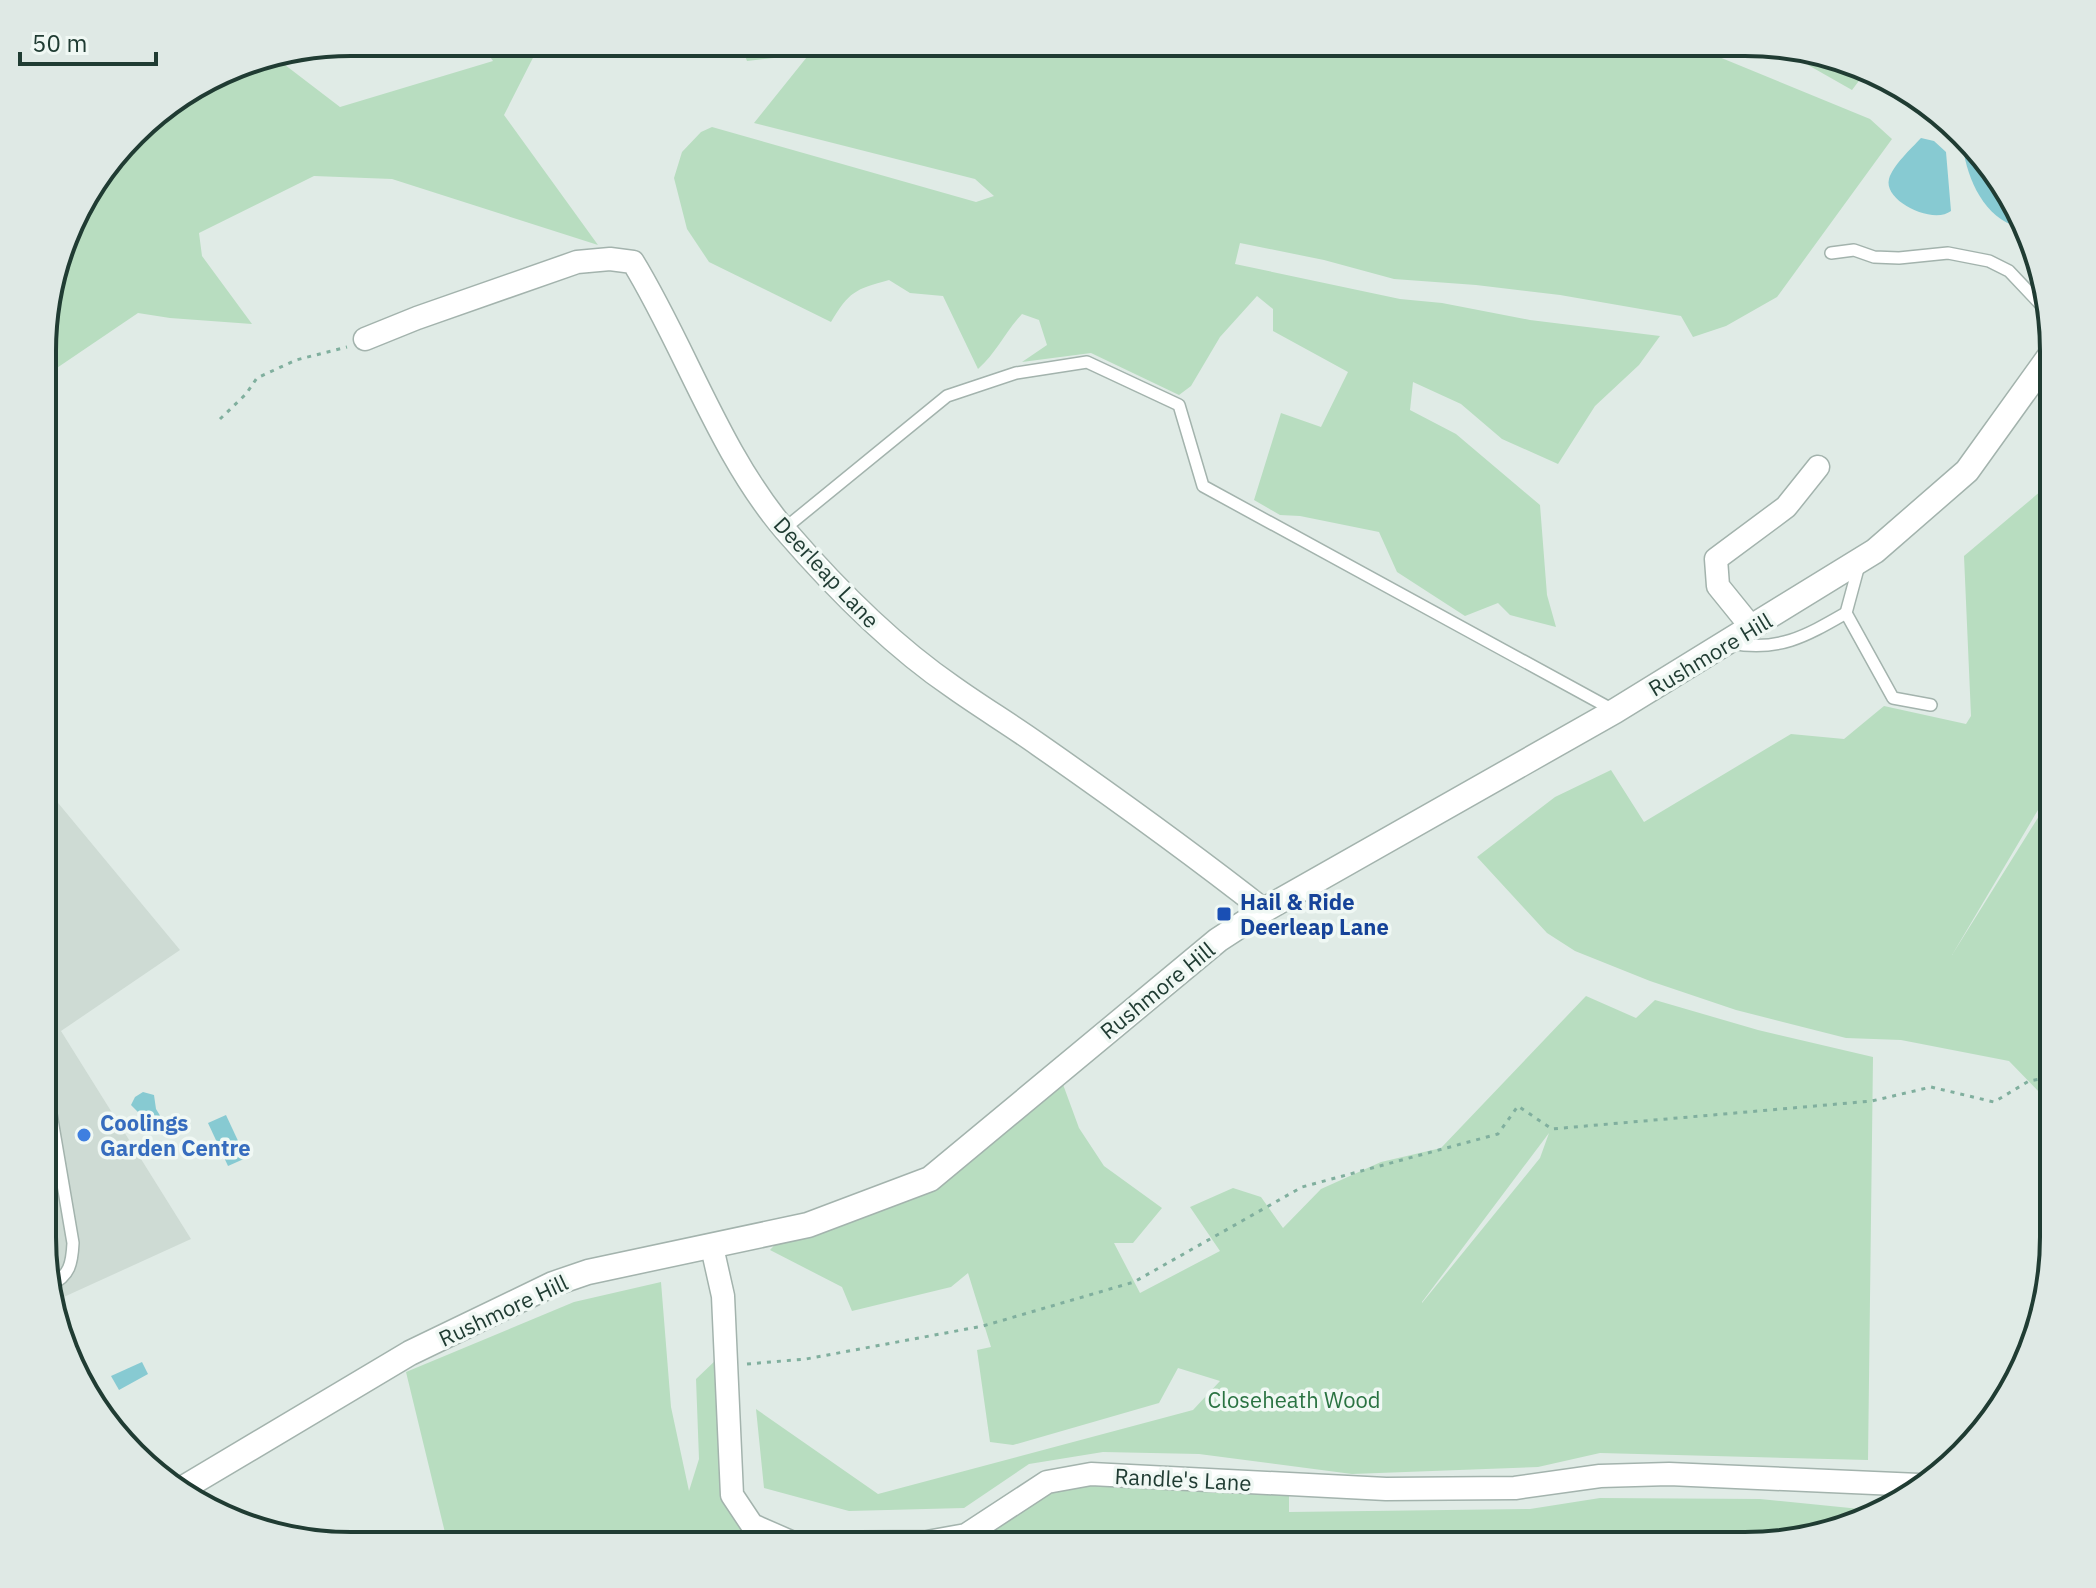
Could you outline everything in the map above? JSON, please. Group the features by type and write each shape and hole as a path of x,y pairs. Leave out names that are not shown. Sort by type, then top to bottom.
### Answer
{"street":[{"name":"Deerleap Lane","path":"365,339 577,262 610,259 633,262 656,300 707,406 752,483 784,529 874,624 949,685 1016,728 1186,849 1264,910"},
{"name":"Rushmore Hill","path":"190,1484 410,1353 553,1284 588,1272 808,1225 930,1179 1218,940 1264,910 1615,711 1875,551 1967,471 2040,369"},
{"path":"1752,628 1718,586 1716,559 1786,507 1818,467"},
{"name":"Randle's Lane","path":"712,1247 723,1296 732,1495 752,1525 768,1532"},
{"name":"Randle's Lane","path":"971,1532 1047,1482 1091,1474 1386,1489 1515,1488 1600,1476 1669,1474 1905,1484"}],"lane":[{"path":"1831,253 1854,250 1874,257 1899,258 1948,253 1989,261 2009,271 2035,298"},
{"path":"784,529 947,396 1016,373 1087,362 1179,405 1203,486 1615,711"},
{"path":"1861,560 1846,613 1893,698 1931,705"},
{"path":"1729,642 1768,647 1803,635 1846,613"},
{"path":"56,1143 73,1243 71,1267 60,1279"}],"path":[{"path":"220,419 246,394 257,378 296,360 347,347 365,339"},
{"path":"726,1365 806,1359 983,1326 1134,1282 1302,1187 1498,1134 1518,1106 1552,1129 1872,1101 1931,1087 1994,1102 2029,1081 2040,1079"}],"shaded area":[{"name":"Coolings Garden Centre","path":"56,800 180,950 61,1031 191,1239 63,1297 56,1237"}],"green space":[{"path":"490,56 534,56 504,115 598,245 392,179 314,176 199,233 202,256 252,324 138,313 56,369 62,294 78,238 117,171 142,142 171,117 238,78 284,64 340,107 493,61"},
{"path":"745,56 776,56 774,58 747,61"},
{"path":"808,56 1717,56 1870,119 1892,139 1777,297 1726,326 1693,337 1681,316 1560,295 1394,279 1324,260 1240,243 1235,264 1400,299 1442,303 1530,320 1660,336 1639,365 1595,406 1558,464 1502,439 1461,404 1413,382 1410,410 1456,434 1540,505 1547,595 1556,627 1510,615 1498,603 1465,616 1397,572 1379,532 1280,515 1254,500 1281,413 1321,427 1348,372 1273,331 1273,309 1257,296 1220,337 1191,386 1179,395 1091,353 1022,362 1047,345 1039,320 1022,314 978,369 943,296 910,293 889,280 854,293 831,322 709,262 687,229 674,178 682,152 701,132 712,127 976,202 994,196 975,179 754,123"},
{"path":"1808,65 1821,66 1860,79 1852,90"},
{"path":"2040,492 2040,807 1952,955 2040,814 2040,1093 2009,1061 1901,1040 1846,1038 1736,1010 1575,951 1547,933 1477,857 1555,797 1611,770 1644,822 1791,734 1844,739 1884,706 1966,724 1971,716 1964,556"},
{"name":"Closeheath Wood","path":"1586,996 1636,1018 1655,1000 1758,1030 1873,1057 1868,1460 1600,1453 1538,1467 1352,1474 1199,1454 1103,1452 1029,1464 964,1508 849,1511 764,1488 756,1409 878,1494 1193,1410 1220,1381 1178,1368 1159,1403 1013,1445 990,1442 977,1350 991,1347 968,1273 951,1287 852,1311 842,1287 770,1250 781,1238 937,1181 1061,1079 1079,1128 1104,1166 1162,1208 1133,1243 1114,1243 1140,1293 1220,1251 1190,1207 1233,1188 1261,1197 1283,1228 1321,1189 1381,1162 1441,1148","holes":["1549,1133 1540,1158 1422,1303"]},
{"path":"661,1282 671,1407 689,1491 699,1459 696,1379 717,1359 724,1499 760,1532 445,1532 406,1372 574,1302"},
{"path":"1888,1476 1915,1478 1909,1482 1883,1497"},
{"path":"1102,1483 1289,1493 1289,1512 1530,1509 1600,1498 1760,1499 1860,1509 1802,1526 1745,1532 989,1532 1052,1490"}],"water":[{"path":"1921,138 1934,141 1946,152 1951,211 1943,215 1922,213 1911,208 1901,202 1889,187 1894,168"},
{"path":"1964,154 1990,187 2012,225 1983,202"},
{"path":"143,1092 154,1095 156,1109 167,1127 152,1133 141,1126 140,1114 131,1105 135,1097"},
{"path":"226,1115 246,1158 228,1166 208,1123"},
{"path":"142,1362 148,1374 119,1390 111,1376"}],"place":[{"name":"Hail & Ride Deerleap Lane","path":"1224,914"},
{"name":"Coolings Garden Centre","path":"84,1135"}]}
